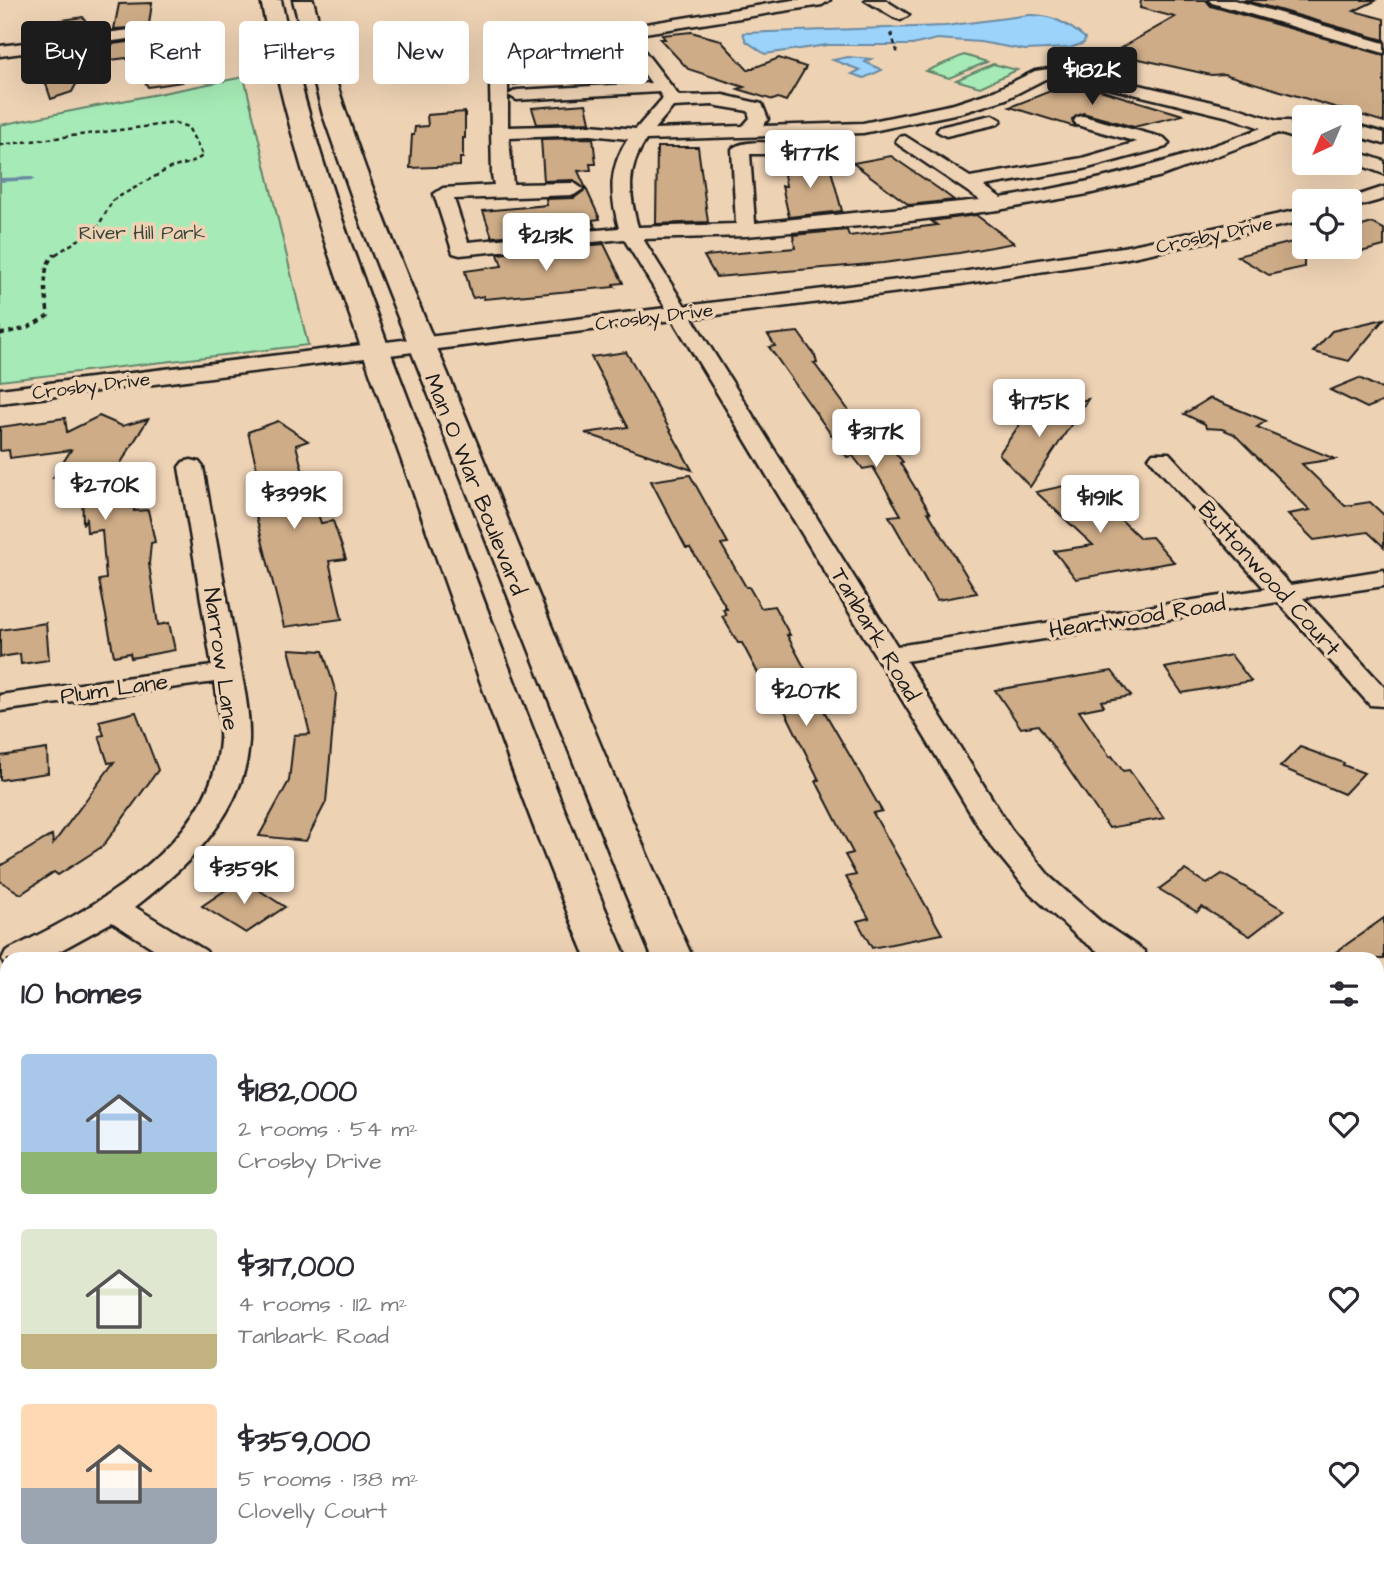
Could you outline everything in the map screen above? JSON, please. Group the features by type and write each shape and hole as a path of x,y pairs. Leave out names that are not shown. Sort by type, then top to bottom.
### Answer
{"main road":[{"name":"Man O War Boulevard","path":"271,0 282,57 314,175 547,815 604,952"},
{"name":"Man O War Boulevard","path":"303,0 326,93 345,152 605,804 670,952"}],"street":[{"path":"648,28 822,0"},
{"path":"873,0 894,19"},
{"path":"1217,0 1384,48"},
{"path":"0,51 125,36"},
{"path":"648,68 665,95"},
{"path":"500,133 590,130 641,135 849,129 887,124 958,108 1000,95 1041,75 1063,72 1174,97 1291,116"},
{"path":"498,84 501,175 505,190"},
{"path":"1174,97 1197,85"},
{"path":"1222,92 1259,102"},
{"path":"499,96 665,95 706,98 737,101 757,108 759,119"},
{"name":"Tanbark Road","path":"665,95 621,170 622,203 630,233 999,835 1040,885 1090,930 1122,952"},
{"path":"747,133 759,119 856,112 922,97"},
{"path":"573,189 443,194 460,249 630,233 746,230 894,217 998,204 1098,187 1178,165 1291,116"},
{"path":"746,230 741,149 877,145 992,120"},
{"path":"1083,121 1203,155"},
{"path":"887,124 905,141 998,204"},
{"path":"1362,132 1384,139"},
{"path":"967,183 1084,163 1158,142"},
{"path":"1362,159 1384,168"},
{"path":"1362,199 1384,193"},
{"name":"Crosby Drive","path":"0,396 422,346 1059,263 1292,218"},
{"name":"Buttonwood Court","path":"1161,458 1380,699"},
{"name":"Narrow Lane","path":"31,952 114,908 167,865 195,833 221,789 234,743 227,672 191,467"},
{"name":"Heartwood Road","path":"890,654 1384,578"},
{"name":"Plum Lane","path":"0,704 227,672"},
{"path":"114,908 183,952"}],"path":[{"path":"894,19 898,54"},
{"path":"0,145 175,123 188,127 203,156 190,163 170,168 113,200 97,228 49,258 46,267 48,316 27,328 0,334"}],"green space":[{"path":"964,55 987,62 949,78 926,71"},
{"path":"993,64 1017,70 980,87 956,80"},
{"name":"River Hill Park","path":"239,78 239,84 246,84 308,345 0,381 0,125 208,84 225,84 225,81"}],"water":[{"path":"1029,15 1060,21 1085,38 1084,43 1070,48 1025,50 980,42 937,39 912,45 827,45 765,54 746,41 743,33 945,26"},
{"path":"848,57 871,59 865,62 882,70 864,78 852,74 860,70 833,60"}],"building":[{"path":"1141,0 1206,0 1211,6 1384,55 1384,122 1362,115 1362,105 1327,105 1224,74 1211,75 1130,57 1135,55 1119,49 1175,17 1140,8"},
{"path":"1244,0 1377,0 1354,11 1384,19 1384,40"},
{"path":"152,3 149,21 125,21 125,28 114,29 119,4"},
{"path":"83,17 86,21 55,21"},
{"path":"691,32 720,40 748,70 779,58 806,67 786,101 778,98 773,100 738,89 744,87 688,69 660,39 665,39 662,35"},
{"path":"125,42 125,58 111,60 112,44"},
{"path":"1073,82 1183,115 1134,127 1083,113 1072,119 1075,127 1010,107"},
{"path":"46,84 76,84 72,92 51,99"},
{"path":"146,84 168,84 148,87"},
{"path":"586,104 590,122 537,124 532,108"},
{"path":"465,112 465,138 460,166 410,168 415,127 428,126 427,115"},
{"path":"593,138 596,164 590,164 591,170 578,171 600,219 592,220 596,228 492,237 483,211 547,205 546,199 574,198 585,190 574,180 544,181 541,139"},
{"path":"657,147 698,147 708,222 656,224"},
{"path":"891,156 954,200 909,205 853,163"},
{"path":"829,163 842,211 789,217 782,186 786,186 782,164"},
{"path":"976,215 1014,243 883,263 716,277 704,256 795,248 793,235 847,230 849,236 937,225 931,221"},
{"path":"1372,223 1384,229 1384,246 1362,252 1362,226"},
{"path":"1292,242 1292,259 1304,259 1304,267 1269,275 1237,256"},
{"path":"604,244 623,283 613,284 615,287 484,299 484,296 473,298 471,294 465,271 502,266 498,254"},
{"path":"1384,319 1349,361 1313,352 1332,331"},
{"path":"798,332 815,356 817,363 814,363 863,430 882,436 903,462 900,463 977,593 937,600 889,516 901,515 873,467 863,469 853,456 847,457 769,347 775,346 768,335"},
{"path":"626,352 692,470 585,433 628,427 591,357"},
{"path":"1359,378 1384,390 1384,401 1367,408 1330,390"},
{"path":"1210,398 1266,421 1257,427 1335,459 1302,464 1345,506 1370,502 1384,515 1384,547 1368,532 1314,540 1288,514 1310,510 1234,434 1222,429 1206,428 1205,424 1184,414"},
{"path":"1088,399 1030,487 999,454 1027,414"},
{"path":"99,416 122,426 148,419 98,500 133,495 134,511 148,510 155,542 151,543 149,564 158,625 169,623 175,650 131,658 130,653 114,656 99,580 106,579 102,530 87,532 86,519 83,525 82,487 56,486 61,478 53,478 71,450 10,458 9,450 0,451 0,427 65,418 67,432"},
{"path":"278,421 308,441 296,445 313,512 317,511 321,523 333,521 346,559 329,561 342,619 284,627 256,516 260,516 256,499 264,498 248,432"},
{"path":"690,475 728,543 721,544 746,587 749,587 761,608 774,606 790,635 787,635 811,680 806,680 882,811 873,813 942,934 872,948 857,921 869,918 846,877 856,875 845,855 853,853 816,781 819,780 785,711 774,693 769,694 742,643 738,643 722,616 726,615 723,609 727,609 690,548 686,548 651,481"},
{"path":"1082,482 1140,538 1152,537 1174,562 1076,579 1054,551 1093,545 1036,492"},
{"path":"46,623 49,660 21,664 20,654 0,657 0,630"},
{"path":"289,649 323,651 336,693 326,802 306,841 259,836 289,781 294,735 310,734"},
{"path":"1231,655 1251,681 1182,693 1165,668"},
{"path":"1112,671 1131,696 1101,701 1104,706 1079,711 1110,757 1112,756 1123,771 1129,770 1164,818 1109,828 1038,725 1021,728 995,690"},
{"path":"136,712 158,770 103,846 58,875 54,872 21,894 0,881 0,866 52,835 53,844 114,762 108,763 99,736 104,735 99,721"},
{"path":"1300,747 1364,773 1344,794 1280,767"},
{"path":"47,749 48,773 0,780 0,756"},
{"path":"1185,870 1207,884 1222,874 1284,910 1250,936 1202,907 1197,912 1159,889"},
{"path":"242,879 285,907 246,933 202,906"},
{"path":"1384,918 1384,952 1336,952"}],"waterway":[{"path":"0,180 32,179"}]}
